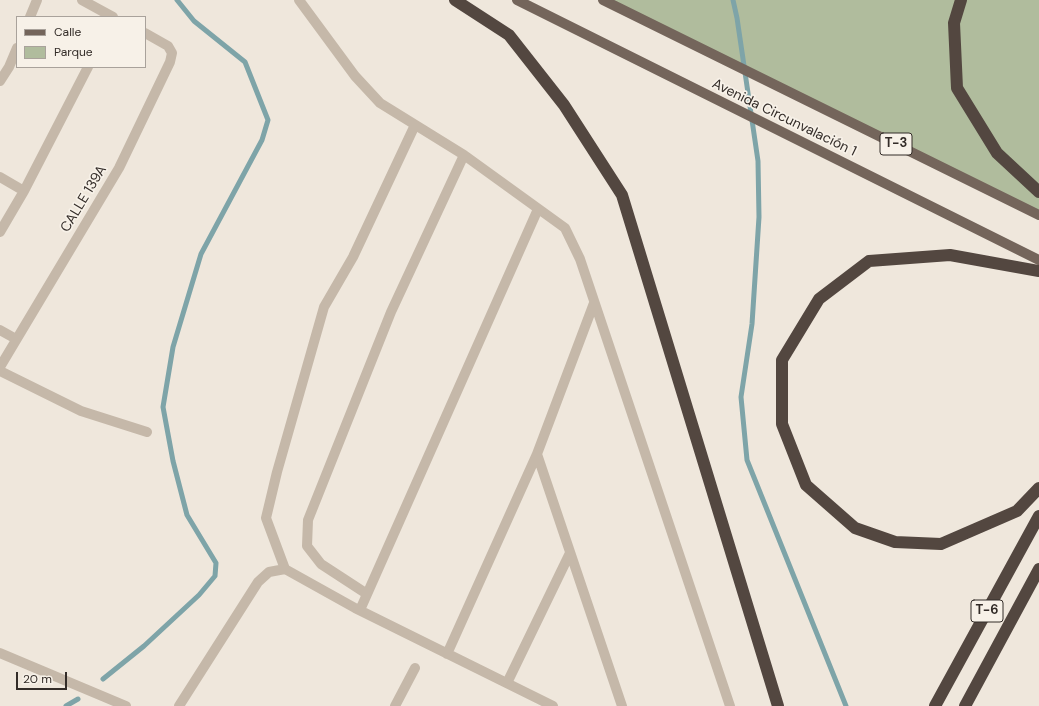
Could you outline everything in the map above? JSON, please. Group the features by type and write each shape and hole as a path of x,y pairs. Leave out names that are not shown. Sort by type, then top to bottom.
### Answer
{"highway":[{"path":"455,0 509,36 564,105 622,195 778,706"},
{"path":"961,0 954,23 957,88 997,153 1039,192"},
{"path":"1039,271 950,255 869,261 819,299 782,360 782,424 806,485 855,528 895,542 941,544 1017,511 1039,488"},
{"name":"T-6","path":"935,706 1039,516"},
{"name":"T-6","path":"965,706 1039,569"}],"main road":[{"name":"Avenida Circunvalación 1","path":"517,0 1039,260"},
{"name":"Avenida Circunvalación 1","path":"603,0 1039,215"}],"street":[{"path":"30,16 37,0"},
{"path":"82,0 111,16"},
{"path":"299,0 355,76 380,103 464,155 538,210 566,228 580,259 730,706"},
{"name":"CALLE 139A","path":"0,367 119,168 170,62 172,53 161,41 146,34"},
{"path":"0,81 9,67 16,50"},
{"path":"0,232 24,191 87,68"},
{"path":"285,569 266,518 277,472 324,307 353,257 415,124"},
{"path":"367,594 321,564 307,546 308,520 391,312 464,155"},
{"path":"0,177 24,191"},
{"path":"360,610 538,210"},
{"path":"447,654 537,454 594,303"},
{"path":"0,330 16,339"},
{"path":"0,371 81,411 147,432"},
{"path":"537,454 622,706"},
{"path":"507,682 570,553"},
{"path":"179,706 258,582 269,572 285,569 360,610 553,706"},
{"path":"0,653 126,706"},
{"path":"395,706 415,668"}],"green space":[{"path":"603,0 1039,0 1039,215"}],"waterway":[{"path":"103,679 144,646 199,595 215,576 216,563 187,515 173,461 163,407 173,347 201,254 262,140 268,120 245,62 194,21 177,0"},
{"path":"733,0 758,161 759,217 752,324 741,397 747,460 846,706"},
{"path":"66,706 78,699"}]}
